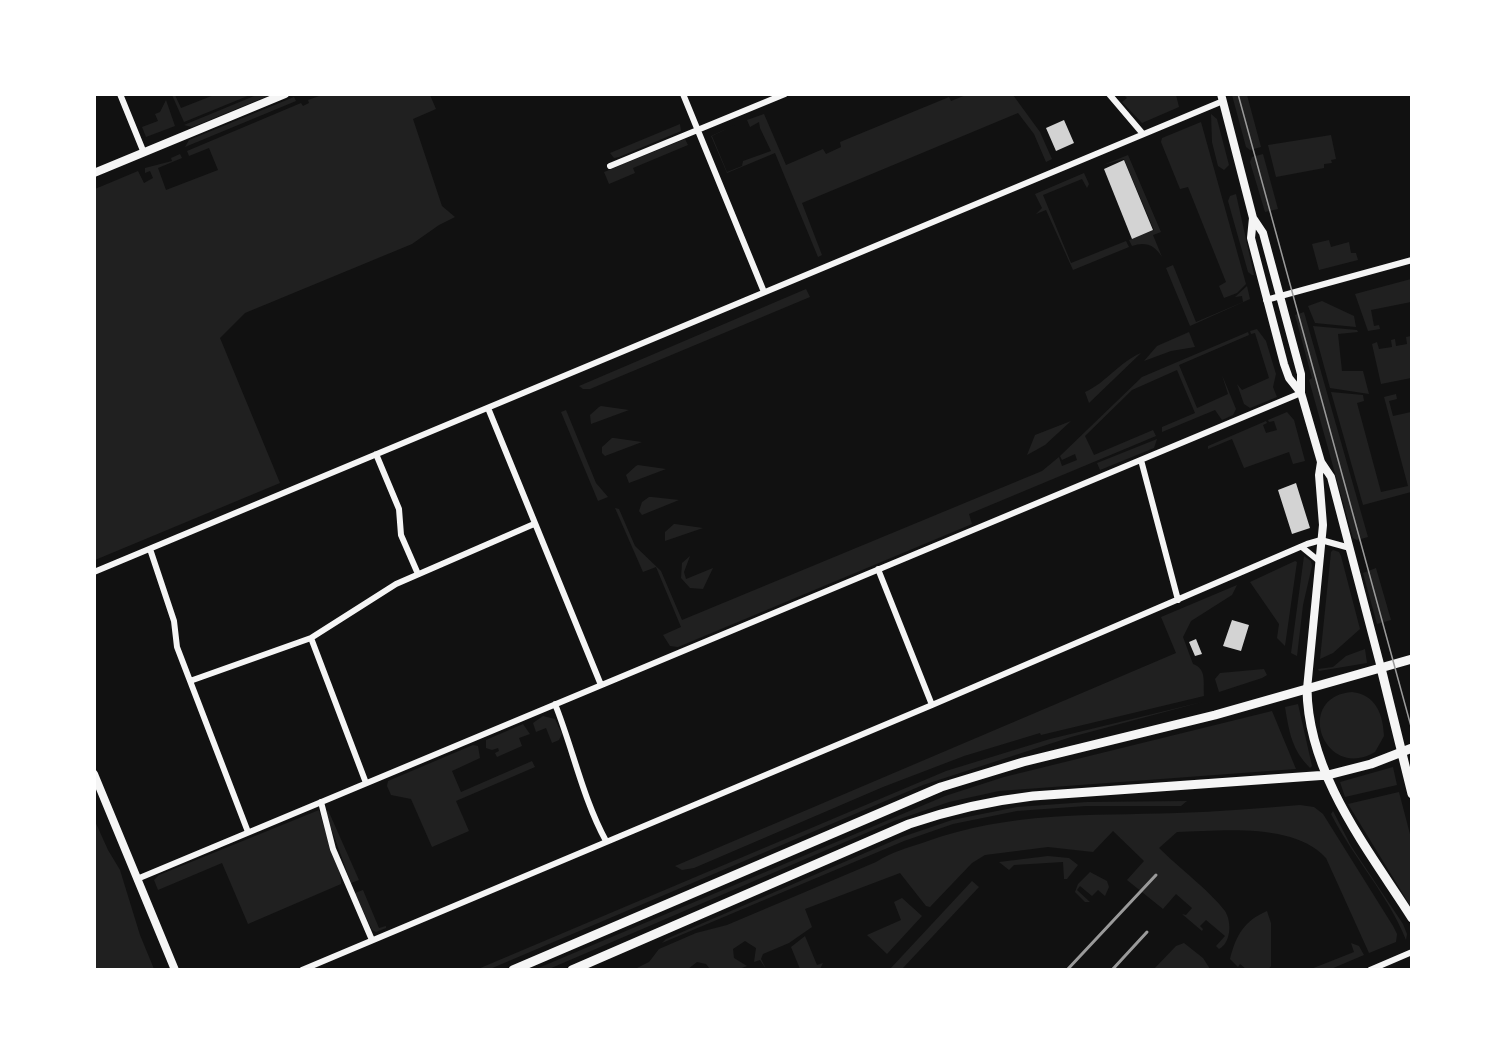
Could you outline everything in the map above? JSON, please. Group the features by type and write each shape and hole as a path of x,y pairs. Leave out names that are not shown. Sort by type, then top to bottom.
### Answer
{"main road":[{"path":"513,969 941,787 1015,765 1215,716 1412,659"},
{"path":"1381,668 1412,794"},
{"path":"1307,689 1310,726 1328,775 1365,847 1412,918"},
{"path":"572,969 909,824 943,813 986,802 1024,797 1328,775 1356,769 1412,748"}],"street":[{"path":"120,94 144,153"},
{"path":"94,173 285,94"},
{"path":"683,94 764,292"},
{"path":"610,166 785,94"},
{"path":"1109,94 1143,134"},
{"path":"94,572 1143,134 1222,98 1253,218 1263,233 1301,374 1301,393 1321,462 1331,477 1381,668"},
{"path":"1253,218 1251,238 1266,300 1289,378 1301,393"},
{"path":"1266,300 1412,260"},
{"path":"137,879 1301,393"},
{"path":"488,408 601,685"},
{"path":"376,454 399,509 401,535 418,574"},
{"path":"1141,460 1178,600"},
{"path":"1307,689 1323,516 1319,475 1321,462"},
{"path":"189,681 311,638 350,615 385,590 534,524"},
{"path":"302,969 1321,540 1350,548"},
{"path":"1303,548 1319,561"},
{"path":"150,549 174,621 177,647 248,832"},
{"path":"878,569 932,705"},
{"path":"311,638 366,783"},
{"path":"555,704 595,818 606,841"},
{"path":"94,774 175,969"},
{"path":"321,802 333,849 372,940"},
{"path":"1370,969 1412,952"}],"shaded area":[{"path":"259,94 270,95 192,127 184,125"},
{"path":"172,95 175,95 181,108 214,95 250,95 184,122"},
{"path":"322,95 430,95 436,109 413,119 442,206 455,217 412,244 245,313 220,338 280,483 95,560 95,189 138,171 144,183 153,178 150,171 145,173 145,168 172,161 171,158 180,154 182,158 158,168 166,190 218,170 209,148 189,156 187,151 301,103 303,106 309,103 308,100"},
{"path":"966,95 1013,95 1040,132 1052,159 1046,162 1034,134 1018,113 802,203 822,255 818,257 775,153 727,173 711,136 735,125 712,136 727,172 742,166 743,161 771,151 759,122 750,127 747,120 764,114 786,165 823,149 826,154 841,147 840,142 949,97 951,101"},
{"path":"1124,95 1176,95 1179,107 1142,123 1122,102 1127,98"},
{"path":"1232,95 1247,95 1261,147 1250,150 1246,147"},
{"path":"294,97 296,101 185,147 189,140"},
{"path":"166,100 175,126 146,137 142,127 158,121 155,114 160,112"},
{"path":"1211,114 1217,119 1229,165 1224,170 1218,166 1212,142"},
{"path":"1201,122 1246,284 1237,293 1224,298 1219,286 1226,282 1188,187 1180,189 1161,142 1162,138"},
{"path":"680,124 681,131 619,157 614,158 610,153"},
{"path":"1331,135 1336,159 1331,160 1332,163 1324,164 1324,168 1276,177 1268,145"},
{"path":"685,139 688,145 633,168 635,173 609,184 604,172"},
{"path":"1263,154 1278,209 1265,212 1250,162 1252,157"},
{"path":"1128,155 1161,232 1153,235 1162,257 1153,247 1145,244 1132,246 1129,240 1154,230 1124,159 1103,165"},
{"path":"1084,173 1089,184 1087,188 1082,179 1043,195 1071,263 1126,241 1129,247 1073,270 1046,210 1036,214 1042,208 1035,194"},
{"path":"1236,194 1254,275 1248,272 1228,201 1230,196"},
{"path":"1329,240 1331,247 1349,242 1351,253 1356,253 1358,260 1319,270 1312,244"},
{"path":"1173,265 1196,322 1243,302 1242,296 1235,297 1247,286 1250,299 1190,326 1166,268"},
{"path":"1411,279 1411,302 1371,310 1374,326 1379,325 1380,329 1368,331 1355,294"},
{"path":"806,289 810,297 590,389 583,389 579,386"},
{"path":"1322,301 1354,316 1356,327 1315,323 1308,306"},
{"path":"1304,312 1368,537 1357,540 1353,538 1309,380 1312,378 1295,315"},
{"path":"1313,326 1357,330 1358,332 1338,334 1342,371 1363,371 1369,394 1330,388"},
{"path":"1257,329 1266,341 1276,374 1273,387 1277,397 1250,408 1244,404 1237,384 1242,390 1269,378 1255,333 1251,334 1250,331"},
{"path":"1189,332 1195,347 1171,351 1144,361 1157,346"},
{"path":"1248,332 1249,335 1179,365 1197,408 1228,394 1222,375 1236,409 1233,415 1222,420 1215,410 1162,432 1162,427 1195,413 1177,370 1132,390 1085,436 1094,455 1153,430 1156,436 969,514 972,524 678,647 670,646 663,635 681,627 656,567 643,572 615,508 619,509 635,546 661,571 682,620 1042,471 1059,457 1062,466 1077,460 1075,454 1062,460 1060,456 1142,377"},
{"path":"1411,336 1411,378 1381,384 1372,344 1377,342 1379,349 1392,347 1391,340 1395,339 1396,346 1407,344 1406,337"},
{"path":"1141,353 1089,403 1085,392"},
{"path":"1331,392 1363,395 1364,401 1357,403 1381,492 1408,486 1384,397 1396,394 1397,399 1389,401 1393,416 1411,412 1411,492 1363,505"},
{"path":"599,407 629,410 591,424 590,415"},
{"path":"566,410 596,483 608,497 598,501 561,412"},
{"path":"1287,412 1294,420 1305,461 1293,464 1289,452 1244,468 1232,439 1208,449 1208,446 1266,421 1267,423 1263,425 1266,433 1277,430 1274,421 1269,422 1268,420"},
{"path":"1071,421 1045,445 1027,455 1035,435"},
{"path":"612,438 642,442 605,456 602,453 602,447"},
{"path":"1157,439 1154,448 1100,470 1097,463"},
{"path":"636,466 666,469 629,483 626,475"},
{"path":"649,497 679,500 642,515 639,511 642,502"},
{"path":"674,524 703,528 665,541 665,532"},
{"path":"1333,550 1339,552 1341,556 1360,629 1333,653 1320,659 1331,552"},
{"path":"690,556 684,572 686,579 713,568 703,589 690,588 681,578 682,563"},
{"path":"1304,556 1311,561 1312,566 1303,605 1297,656 1291,653"},
{"path":"1297,562 1285,646 1277,638 1279,624 1250,582"},
{"path":"1376,568 1391,620 1377,624 1363,573"},
{"path":"1237,585 1232,595 1191,621 1183,637 1193,664 1202,673 1204,696 1041,735 1040,733 964,756 883,787 694,868 682,870 675,866 1176,653 1161,617"},
{"path":"1365,649 1367,663 1319,671 1318,669 1333,667 1346,656"},
{"path":"1264,669 1267,675 1262,678 1219,692 1215,679 1220,673"},
{"path":"1352,692 1367,697 1377,707 1382,720 1384,736 1375,752 1357,758 1342,756 1330,748 1322,735 1320,721 1324,708 1334,697"},
{"path":"1202,702 1071,737 923,785 490,969 478,969 946,771 1050,739"},
{"path":"1298,704 1312,766 1310,768 1295,747 1288,725 1285,707"},
{"path":"1272,711 1296,769 999,791 949,802 894,821 549,969 536,969 945,796 1004,777"},
{"path":"543,716 555,719 562,734 559,740 552,743 546,728 536,732 533,723"},
{"path":"523,724 530,734 519,738 522,746 497,757 495,753 499,751 498,748 492,750 486,748 486,740"},
{"path":"473,745 478,746 480,758 452,771 461,792 532,761 535,767 456,801 469,831 432,847 411,799 391,795 387,786 388,781"},
{"path":"1393,767 1397,785 1345,797 1340,782"},
{"path":"1399,792 1411,838 1411,907 1348,804"},
{"path":"1187,801 1181,806 1086,806 1017,811 953,824 904,841 662,943 666,939 902,837 952,820 1017,807 1087,802"},
{"path":"1300,805 1314,807 1323,814 1393,926 1397,934 1396,942 1369,953 1326,858 1312,847 1295,839 1256,831 1177,832 1159,848 1211,895 1225,911 1229,921 1229,932 1226,942 1219,949 1216,946 1225,936 1206,920 1200,926 1202,931 1182,914 1186,915 1192,908 1176,894 1163,909 1127,880 1144,861 1113,831 1093,852 1048,847 985,855 972,863 930,907 926,906 900,873 805,909 812,927 789,943 763,954 761,959 766,969 760,960 754,962 756,948 745,941 733,949 734,958 747,966 739,969 710,969 706,964 697,962 688,969 635,969 649,962 659,949 696,933 727,925 894,853 957,832 1020,820 1050,817 1238,810"},
{"path":"319,810 341,884 248,924 222,863 158,890 154,880 159,875"},
{"path":"328,810 359,880 351,883 326,814"},
{"path":"1333,811 1351,846 1403,924 1407,934 1406,940 1390,908 1340,830 1331,814"},
{"path":"94,819 120,870 140,935 154,969 95,969"},
{"path":"1048,856 1069,858 1078,865 1067,879 1064,879 1063,862 1014,865 1009,870 999,862"},
{"path":"1090,872 1107,881 1109,887 1105,896 1098,890 1092,896 1080,886 1077,890 1090,902 1085,902 1075,892 1078,884"},
{"path":"972,881 979,887 902,969 890,969"},
{"path":"363,890 379,928 386,926 386,928 376,932 372,930 355,893"},
{"path":"902,898 922,916 887,954 867,935 901,920 894,902"},
{"path":"1267,911 1271,923 1271,966 1268,970 1246,969 1240,964 1238,967 1230,959 1238,936 1252,919"},
{"path":"805,936 817,965 823,963 820,969 800,969 791,947"},
{"path":"1184,943 1203,958 1210,969 1154,969 1176,946"},
{"path":"1351,943 1359,946 1364,955 1331,969 1311,969 1354,952"}],"building":[{"path":"1064,120 1074,143 1056,151 1046,128"},
{"path":"1124,160 1153,230 1132,239 1104,169"},
{"path":"1296,483 1310,528 1292,534 1278,490"},
{"path":"1232,620 1249,625 1241,651 1223,646"},
{"path":"1196,639 1202,654 1195,656 1189,642"}],"tram line":[{"path":"1238,94 1412,730"}],"railway":[{"path":"1067,970 1156,875"},
{"path":"1112,970 1147,932"}]}
